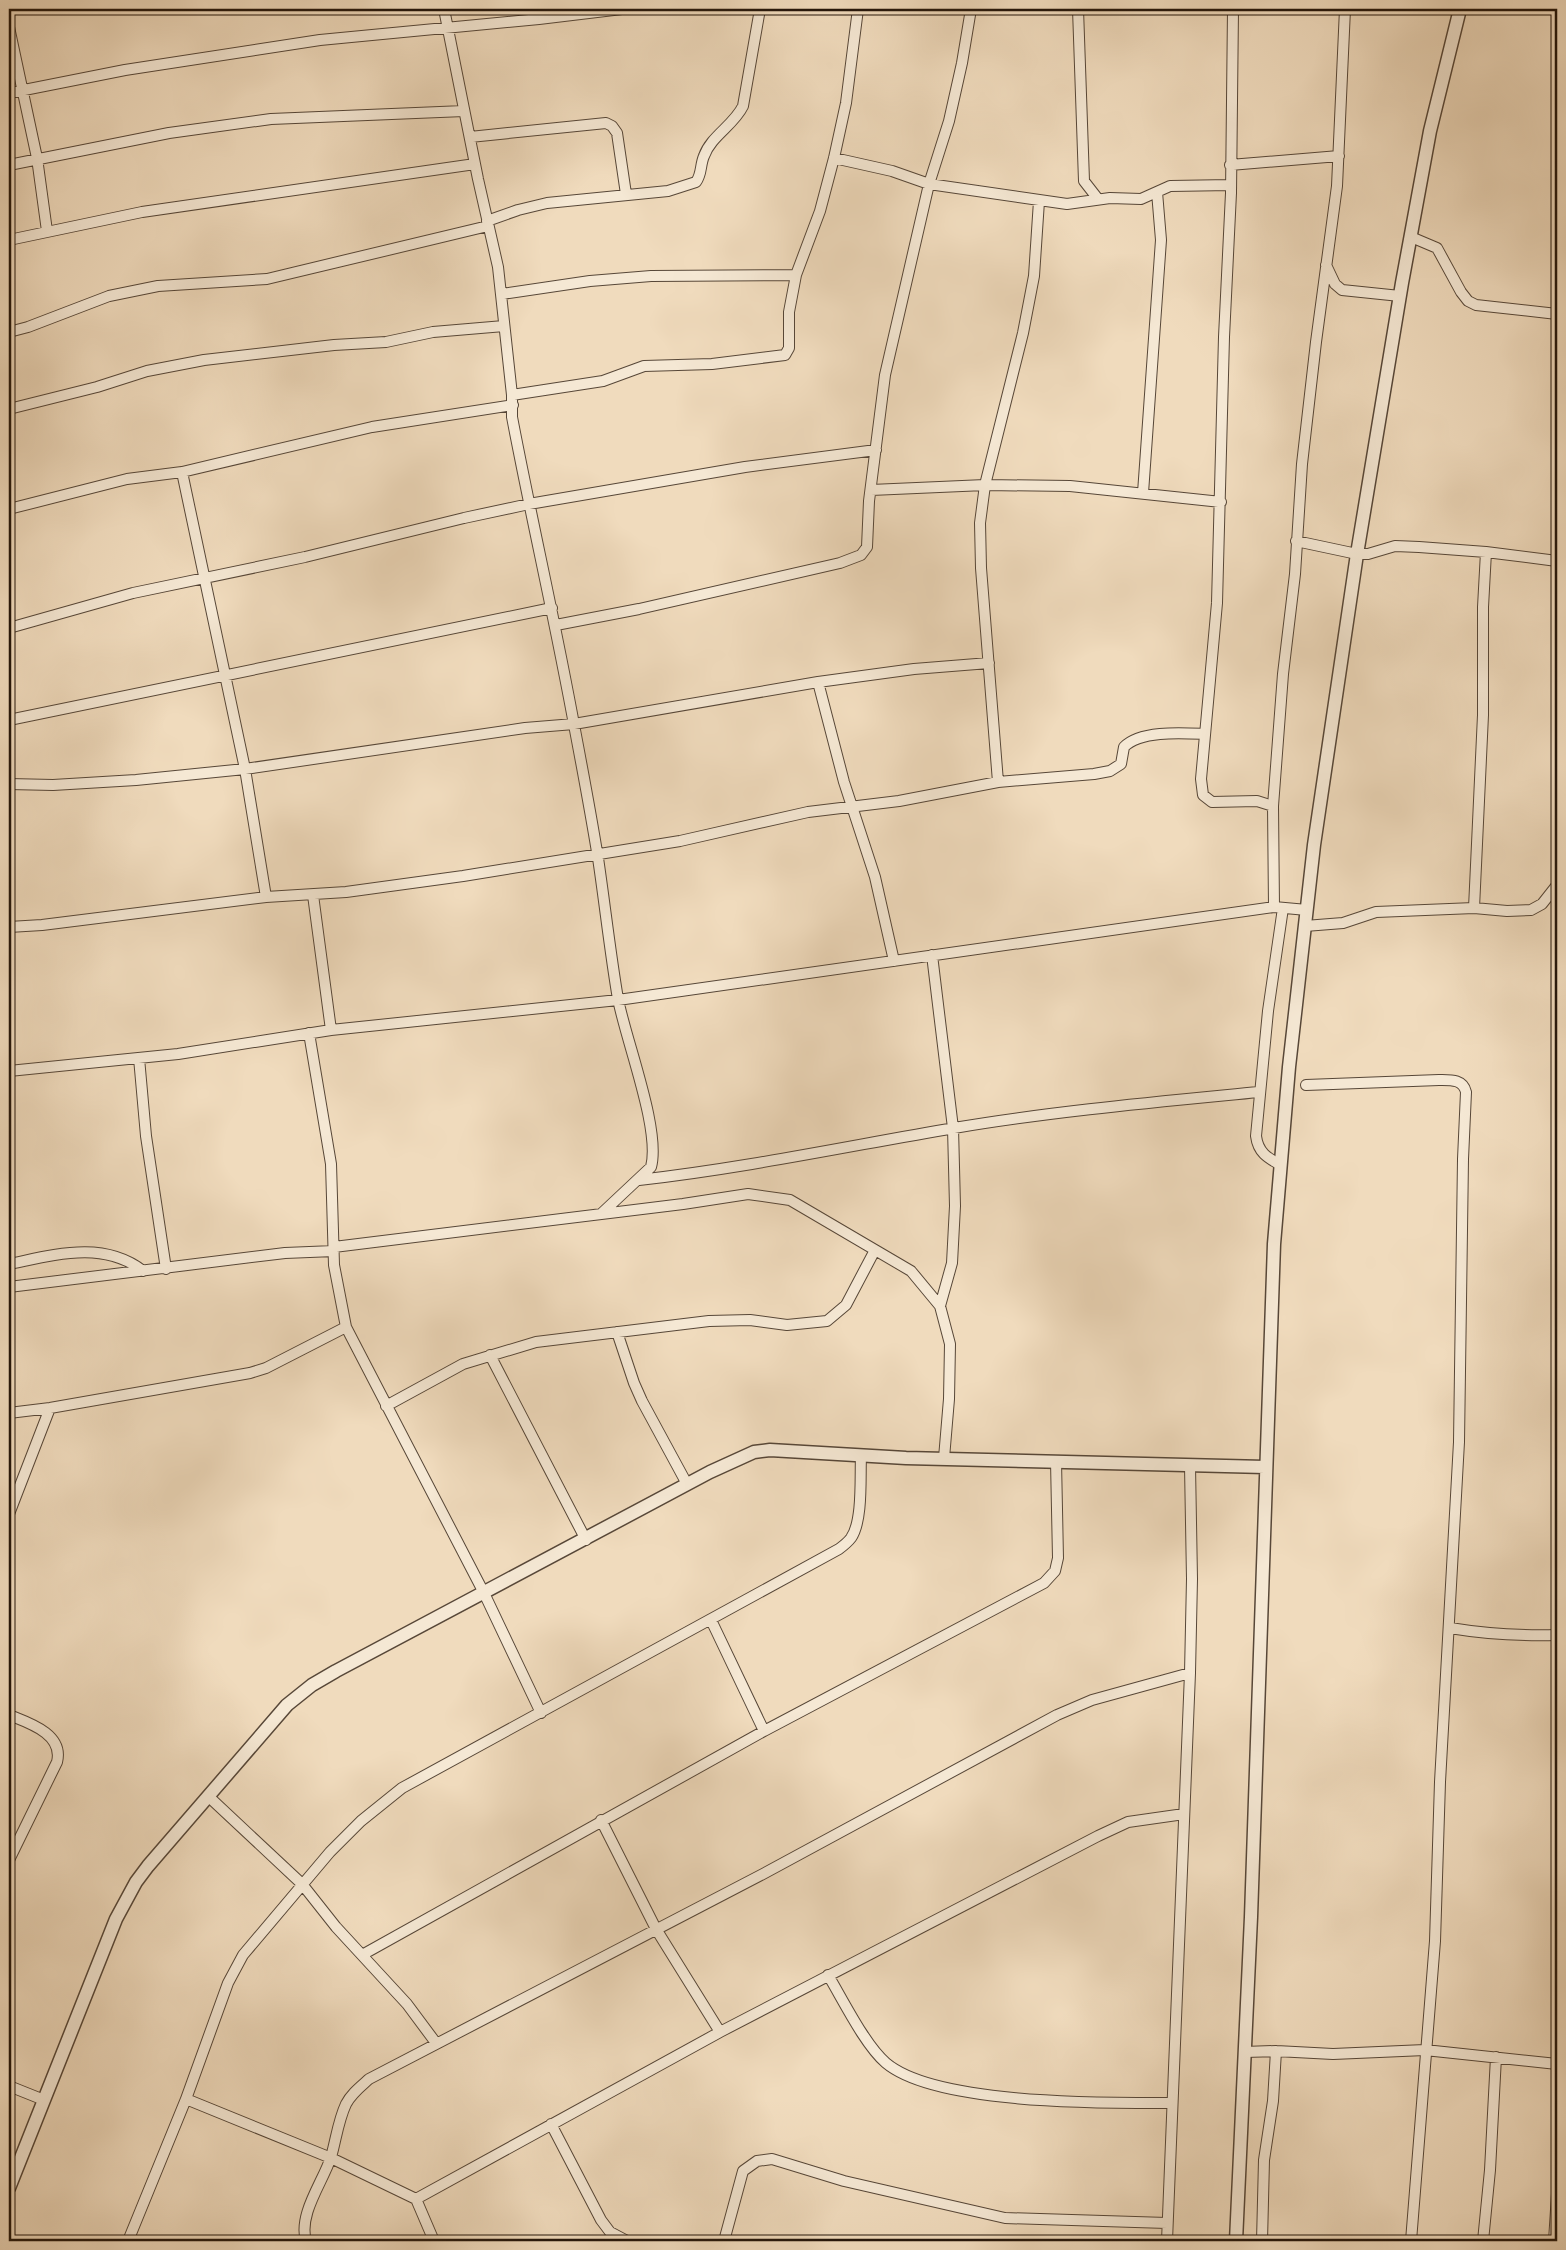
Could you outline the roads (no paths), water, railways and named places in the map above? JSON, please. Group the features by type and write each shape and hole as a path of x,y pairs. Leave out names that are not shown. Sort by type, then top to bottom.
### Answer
{"street":[{"path":"444,9 502,294 512,417 556,625 597,855 618,1000 653,1143 654,1159 651,1167 602,1213"},
{"path":"9,93 125,70 320,40 449,29 622,9"},
{"path":"9,332 28,327 109,296 158,286 267,280 488,224 518,210 546,203 668,191 693,184 699,179 704,156 716,138 740,113 743,106 760,9"},
{"path":"9,509 127,479 182,472 372,427 603,381 644,366 712,364 785,355 789,348 789,312 796,275 820,211 846,103 858,9"},
{"path":"556,625 639,609 850,561 861,555 867,546 869,501 885,375 929,184 950,121 971,9"},
{"path":"1078,9 1084,181 1098,199"},
{"path":"1233,9 1231,185 1222,395 1221,502 1217,603 1201,780 1203,795 1208,800 1220,803 1257,801 1273,806"},
{"path":"1281,1165 1262,1153 1256,1144 1259,1092 1278,908 1273,806 1305,436 1333,222 1339,156 1346,9"},
{"path":"1236,2241 1251,1917 1274,1244 1289,1067 1330,733 1357,554 1400,296 1430,131 1460,9"},
{"path":"9,27 37,158 47,231"},
{"path":"9,164 169,133 271,119 464,111"},
{"path":"470,136 606,123 612,126 617,133 626,194"},
{"path":"1230,165 1339,156"},
{"path":"834,158 892,172 929,184 999,193 1039,201 1073,204 1098,199 1141,199 1170,186 1231,185"},
{"path":"9,240 142,212 475,164"},
{"path":"1143,493 1161,240 1157,192"},
{"path":"998,782 980,538 985,485 1030,301 1034,276 1039,201"},
{"path":"1411,237 1437,248 1461,292 1476,305 1557,314"},
{"path":"1326,265 1335,284 1342,290 1400,296"},
{"path":"502,294 590,281 651,276 796,275"},
{"path":"9,409 97,387 147,371 204,360 334,344 386,342 433,332 504,326"},
{"path":"9,628 133,593 206,579 529,504 745,467 876,450"},
{"path":"182,472 245,768 266,897"},
{"path":"871,490 985,485 1070,486 1221,502"},
{"path":"1296,541 1357,554 1368,554 1395,546 1486,552 1557,561"},
{"path":"1474,908 1483,714 1483,607 1486,552"},
{"path":"9,720 94,704 226,674 552,608"},
{"path":"9,784 53,785 136,780 245,768 525,728 574,724 818,682 914,669 989,663"},
{"path":"818,682 844,782 875,877 894,961"},
{"path":"9,927 42,925 266,897 313,895 597,855 680,841 808,812 899,801 998,782 1065,778 1110,771 1121,764 1124,747 1134,740 1172,733 1205,734"},
{"path":"1305,926 1343,923 1376,912 1474,908 1507,911 1531,910 1542,904 1557,885"},
{"path":"313,895 331,1030"},
{"path":"9,1071 139,1058 331,1030 618,1000 1278,908 1307,910"},
{"path":"932,955 953,1128 955,1206 952,1263 940,1306"},
{"path":"309,1033 331,1164 334,1249 346,1328 484,1593 541,1713"},
{"path":"139,1058 146,1136 166,1269"},
{"path":"1306,1085 1440,1080 1459,1081 1466,1088 1459,1442 1440,1782 1435,1941 1411,2241"},
{"path":"638,1180 744,1166 953,1128 1105,1107 1259,1092"},
{"path":"9,1287 285,1253 334,1249 748,1194 769,1196 790,1200 911,1271 940,1306 946,1326 950,1353 949,1399 944,1458"},
{"path":"386,1406 463,1364 536,1342 709,1321 750,1320 787,1325 828,1321 846,1304 875,1250"},
{"path":"9,1264 76,1252 101,1252 126,1259 143,1271"},
{"path":"9,1413 50,1408 250,1373 266,1368 346,1328"},
{"path":"617,1332 642,1402 687,1484"},
{"path":"490,1355 586,1540"},
{"path":"9,1514 50,1408"},
{"path":"9,2188 116,1919 136,1882 287,1705 312,1685 396,1638 586,1540 687,1484 754,1452 801,1451 861,1456 1265,1467"},
{"path":"128,2241 186,2099 236,1967 250,1945 330,1852 361,1820 395,1793 839,1549 851,1538 858,1516 861,1456"},
{"path":"362,1955 601,1820 764,1731 1044,1583 1052,1576 1058,1558 1056,1461"},
{"path":"1167,2241 1190,1672 1192,1579 1190,1466"},
{"path":"711,1620 764,1731"},
{"path":"1450,1628 1487,1634 1557,1635"},
{"path":"305,2239 307,2214 331,2158 346,2104 354,2092 369,2079 656,1929 1074,1706 1190,1672"},
{"path":"9,1715 32,1724 49,1736 57,1745 59,1754 57,1762 9,1860"},
{"path":"208,1796 302,1884 336,1927 407,2004 436,2043"},
{"path":"416,2199 720,2032 1112,1828 1141,1819 1184,1814"},
{"path":"601,1820 656,1929 720,2032"},
{"path":"828,1975 880,2058 902,2074 933,2085 981,2094 1101,2103 1172,2103"},
{"path":"1244,2052 1276,2050 1333,2054 1425,2050 1557,2064"},
{"path":"1262,2241 1264,2160 1273,2101 1276,2050"},
{"path":"1484,2241 1496,2058"},
{"path":"9,2086 44,2100"},
{"path":"186,2099 331,2158 416,2199 434,2241"},
{"path":"551,2124 601,2220 610,2232 620,2240 627,2241"},
{"path":"724,2241 743,2171 758,2161 772,2158 844,2181 1005,2218 1167,2223"},
{"path":"1554,2241 1557,2194"}]}
